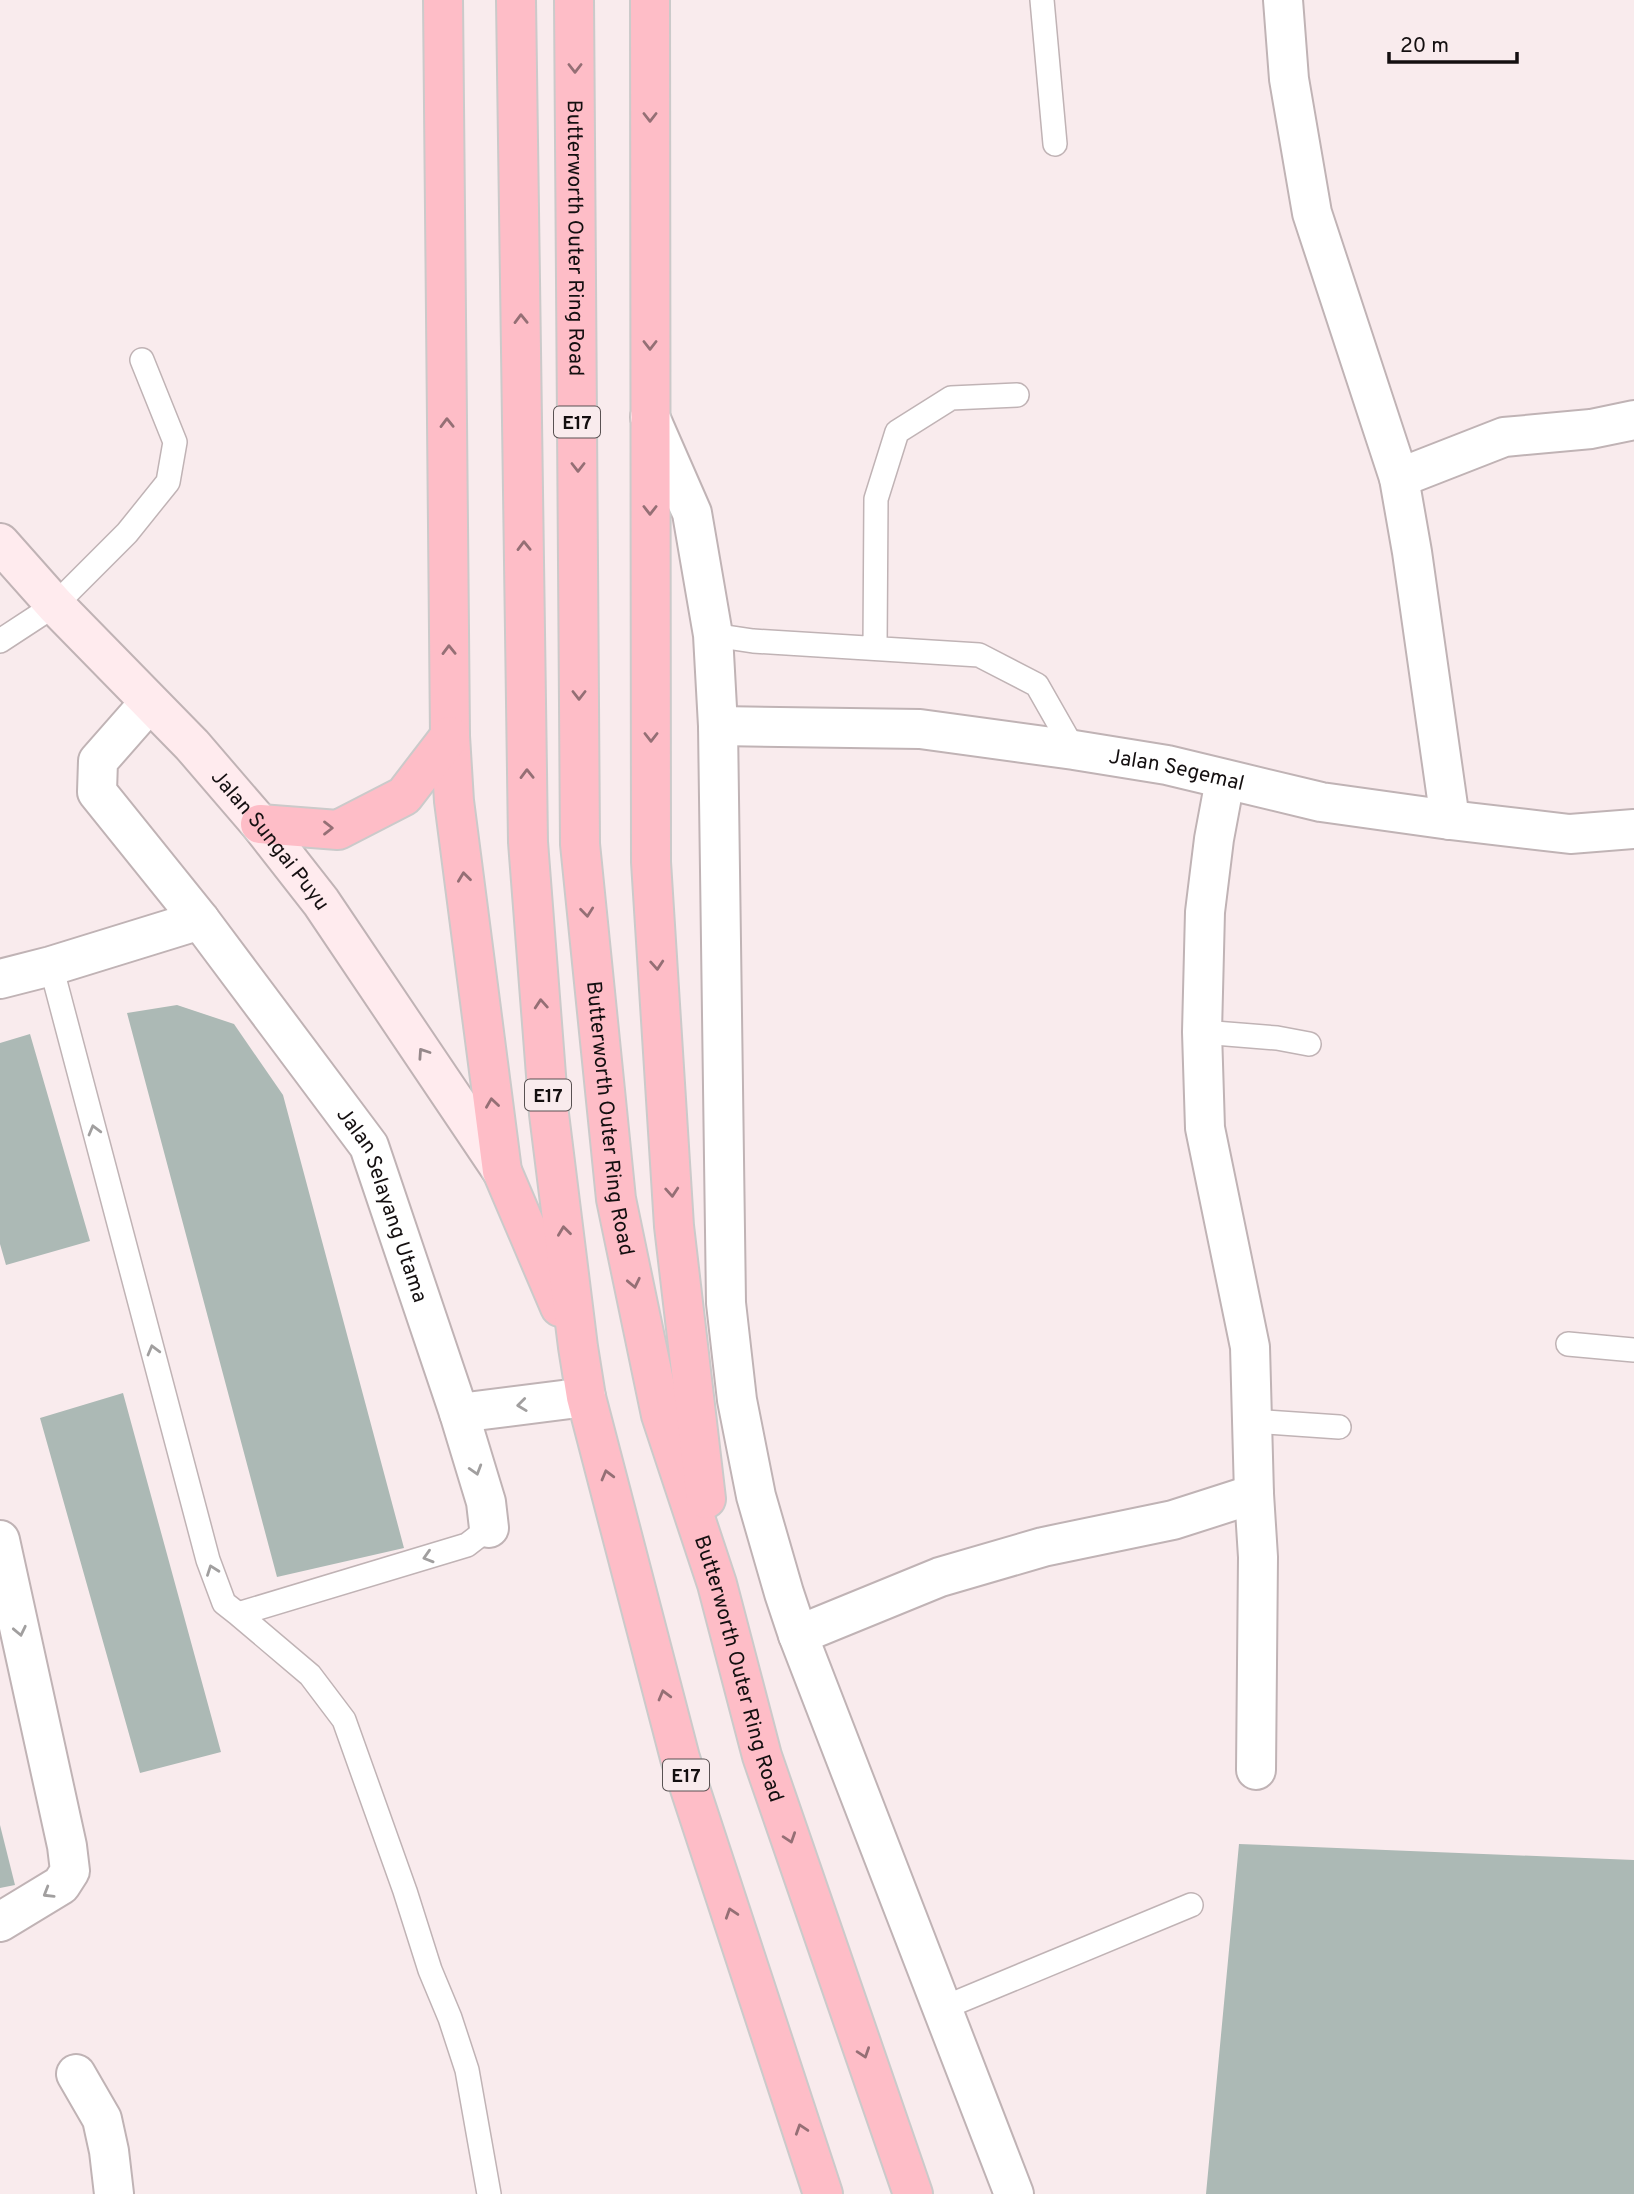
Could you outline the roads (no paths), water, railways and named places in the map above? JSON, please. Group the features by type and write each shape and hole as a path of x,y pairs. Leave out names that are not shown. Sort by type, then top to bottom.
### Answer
{"highway":[{"path":"443,0 450,736 454,801 502,1171 578,1347"},
{"name":"E17","path":"516,0 528,842 550,1114 578,1347 586,1397 680,1758 823,2194"},
{"name":"Butterworth Outer Ring Road","path":"574,0 580,844 616,1199 661,1415 716,1584 762,1756 913,2194"},
{"path":"650,0 651,862 674,1226 716,1584"},
{"path":"260,824 338,830 404,796 450,736"}],"main road":[{"name":"Jalan Sungai Puyu","path":"0,543 55,605 192,745 260,824 321,902 502,1171"}],"street":[{"path":"1283,0 1289,79 1312,213 1399,478 1450,820"},
{"path":"650,417 692,513 713,635 718,726 726,1303 737,1400 756,1496 798,1635 1014,2194"},
{"path":"1399,478 1504,437 1591,429 1634,420"},
{"name":"Jalan Selayang Utama","path":"149,703 98,761 97,792 200,920 369,1146 459,1413 486,1502 489,1528"},
{"name":"Jalan Segemal","path":"718,726 920,729 1167,765 1321,802 1570,834 1634,829"},
{"path":"1225,780 1205,912 1202,1032 1205,1128 1250,1348 1258,1557 1256,1770"},
{"path":"0,979 200,920"},
{"path":"459,1413 586,1397"},
{"path":"798,1635 940,1577 1043,1548 1173,1520 1254,1494"},
{"path":"0,1541 67,1846 70,1871 61,1885 0,1922"},
{"path":"76,2074 102,2119 114,2194"}],"lane":[{"path":"1042,0 1055,145"},
{"path":"0,641 55,605 127,533 168,482 176,442 142,360"},
{"path":"875,648 876,499 897,432 951,398 1017,394"},
{"path":"713,635 753,641 979,654 1037,685 1074,750"},
{"path":"51,965 208,1560 224,1603 310,1675 344,1720 467,2070 489,2194"},
{"path":"1202,1032 1277,1038 1309,1044"},
{"path":"1568,1344 1634,1350"},
{"path":"1251,1421 1339,1427"},
{"path":"238,1614 467,1545 489,1528"},
{"path":"943,2008 1191,1905"}]}
